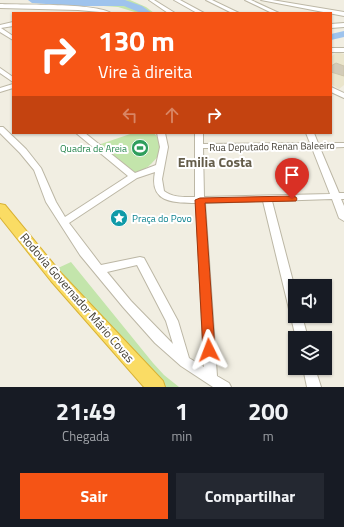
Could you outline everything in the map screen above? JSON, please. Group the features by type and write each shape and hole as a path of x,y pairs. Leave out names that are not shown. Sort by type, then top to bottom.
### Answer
{"highway":[{"name":"Rodovia Governador Mário Covas","path":"0,208 56,276 156,387"}],"street":[{"path":"151,0 170,12"},
{"path":"176,0 199,12"},
{"path":"208,0 234,12"},
{"path":"246,0 274,12"},
{"path":"263,0 344,14"},
{"path":"307,0 307,7"},
{"path":"0,6 71,8 104,12"},
{"path":"57,12 71,8"},
{"path":"0,28 12,24"},
{"path":"332,26 344,25"},
{"path":"0,28 12,37"},
{"path":"332,50 344,50"},
{"path":"0,70 12,79"},
{"path":"0,90 12,86"},
{"path":"332,90 344,96"},
{"path":"0,129 23,151 38,170 51,202 63,222 98,270 159,339 185,362 224,387"},
{"path":"81,134 134,176"},
{"path":"161,134 164,147 158,179 160,192 162,195 177,199 200,200 267,200 340,197"},
{"path":"199,134 200,200 211,379"},
{"path":"310,134 340,197 344,218"},
{"name":"Rua Deputado Renan Baleeiro","path":"200,146 344,145"},
{"path":"63,222 134,176 160,167"},
{"path":"267,200 288,283"},
{"path":"98,270 140,261 172,321 185,362"},
{"path":"311,375 314,387"}],"shaded area":[{"path":"337,52 344,54 344,85 339,89 332,85 332,56"}],"green space":[{"path":"48,0 130,0 146,7 153,12 135,12 118,7 46,2"},
{"path":"130,134 155,134 162,143 161,153 151,164 141,171 131,173 98,145"},
{"path":"71,262 153,363 164,375 179,387 159,387 58,268"}],"building":[{"path":"336,63 344,66 344,76 332,72 332,65"}],"waterway":[{"path":"32,0 74,3 125,3 145,12"},
{"path":"332,37 344,34"}],"place":[{"name":"Quadra de Areia","path":"140,148"},
{"name":"Praça do Povo","path":"119,218"}],"district":[{"name":"Emilia Costa","path":"215,162"}],"route":[{"path":"209,350 200,200 292,199"}]}
